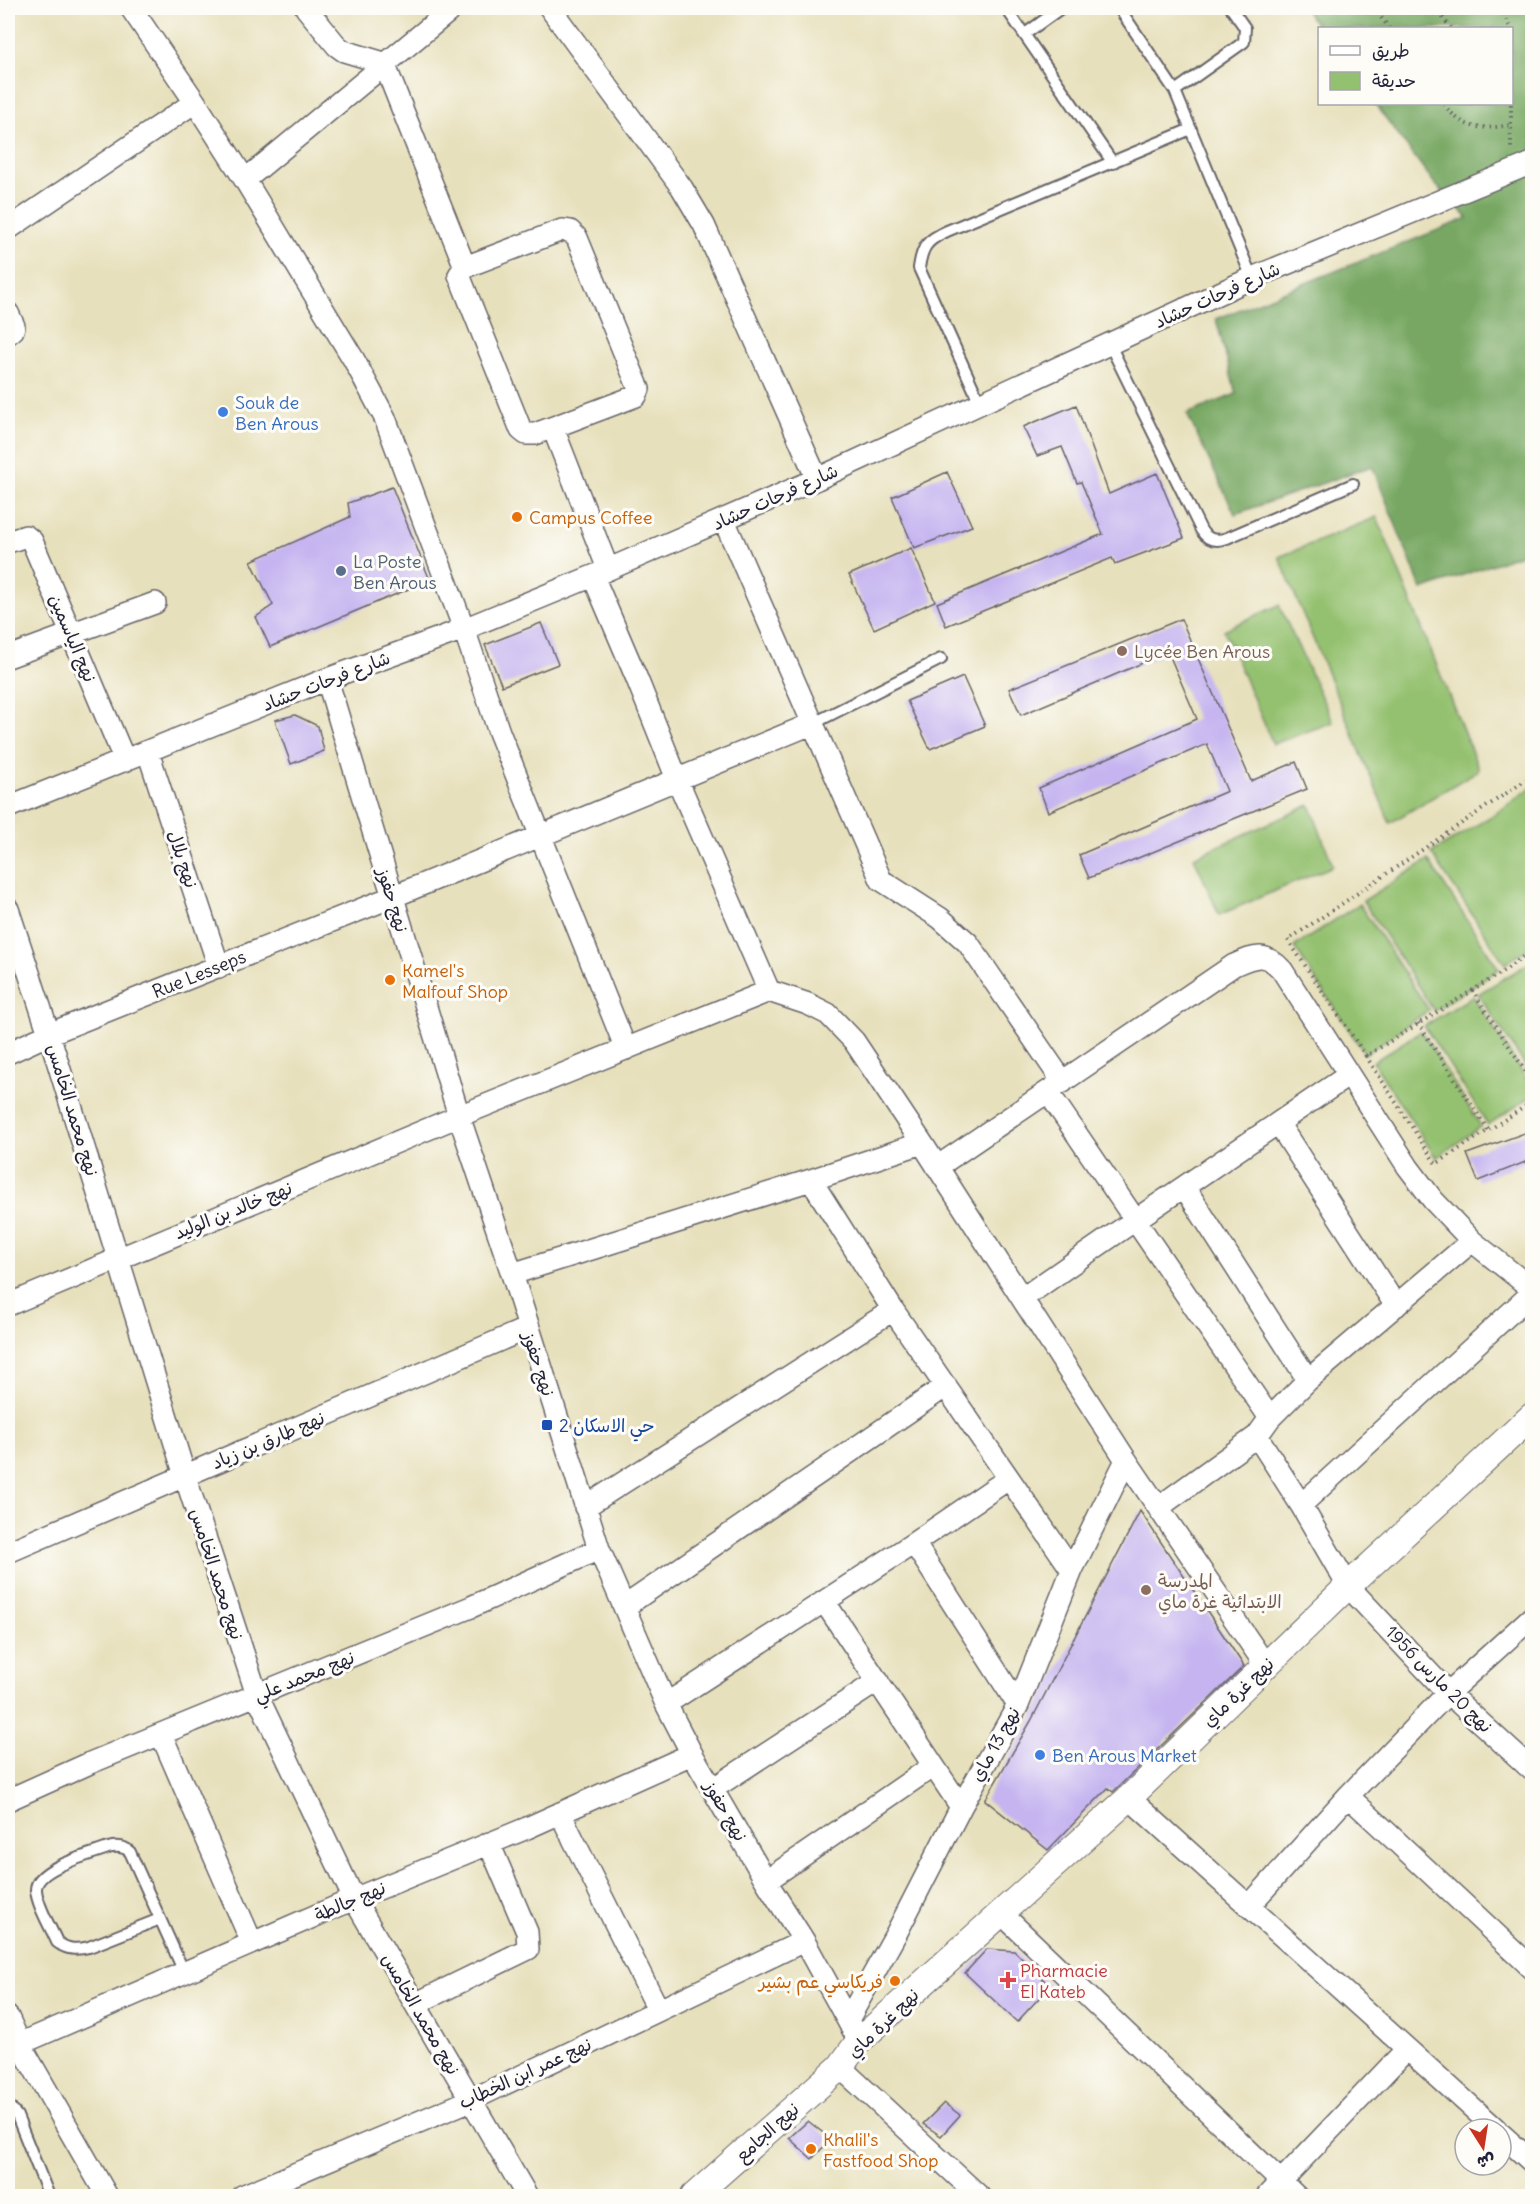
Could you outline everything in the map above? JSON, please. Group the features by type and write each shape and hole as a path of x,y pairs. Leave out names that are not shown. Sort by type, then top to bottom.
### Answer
{"street":[{"path":"131,8 245,180 354,360 385,418 500,732 626,1049"},
{"path":"306,8 337,46 344,51 384,63"},
{"path":"245,180 453,8"},
{"path":"550,8 682,188 704,225 817,479"},
{"path":"384,63 465,267"},
{"path":"8,229 195,102"},
{"name":"شارع فرحات حشاد","path":"8,807 327,679 464,629 724,520 1252,278 1533,163"},
{"path":"562,230 570,231 577,238 639,389 636,396 553,428 535,434 526,434 521,430 460,280 459,275 465,267 562,230"},
{"path":"8,313 14,326 8,334"},
{"path":"553,428 637,679 677,779 769,991 808,1004 828,1014 854,1041 938,1167 1126,1460 1266,1666"},
{"path":"724,520 881,880 891,889 940,918 968,943 1135,1218 1270,1418"},
{"name":"نهج الياسمين","path":"8,542 22,536 32,541 126,761"},
{"path":"8,657 155,603"},
{"name":"نهج حفوز","path":"327,679 459,1116 512,1274 599,1549 666,1704 692,1754 804,1941 853,2031"},
{"name":"Rue Lesseps","path":"8,1053 49,1034 392,897 814,723"},
{"name":"نهج بلال","path":"148,752 219,967"},
{"name":"نهج محمد الخامس","path":"8,909 49,1034 185,1476 257,1695 354,1899 526,2196"},
{"path":"938,1167 1234,965 1254,956 1267,958 1282,970 1408,1167 1433,1200 1473,1241 1533,1291 1301,1505"},
{"name":"نهج خالد بن الوليد","path":"8,1305 459,1116 769,991"},
{"path":"1023,1298 1135,1218 1185,1188 1349,1075"},
{"path":"1278,1123 1396,1306"},
{"path":"512,1274 922,1143"},
{"path":"811,1180 893,1310 1072,1570"},
{"path":"1185,1188 1308,1380"},
{"path":"1159,1506 1257,1436 1270,1418 1308,1380 1473,1241"},
{"path":"585,1508 893,1310"},
{"name":"نهج طارق بن زياد","path":"8,1552 528,1328"},
{"path":"624,1607 946,1386"},
{"name":"نهج غرة ماي","path":"840,2067 853,2031 1002,1914 1129,1798 1348,1586 1533,1416"},
{"name":"نهج 20 مارس 1956","path":"1257,1436 1301,1505 1348,1586 1448,1694 1533,1770"},
{"name":"نهج 13 ماي","path":"853,2031 897,1932 961,1807 1018,1705 1072,1570 1126,1460"},
{"path":"666,1704 914,1543 1008,1479"},
{"path":"914,1543 1018,1705"},
{"name":"نهج محمد علي","path":"8,1800 161,1734 471,1607 599,1549"},
{"path":"824,1601 961,1807"},
{"path":"1250,1906 1348,1796 1448,1694 1533,1617"},
{"path":"714,1788 878,1681"},
{"path":"161,1734 252,1943"},
{"name":"نهج جالطة","path":"14,2046 354,1899 489,1844 692,1754"},
{"path":"766,1881 933,1766"},
{"path":"1348,1796 1533,1968"},
{"path":"1129,1798 1482,2117"},
{"path":"560,1813 658,2009"},
{"path":"415,2004 528,1949 526,1932 489,1844"},
{"path":"1002,1914 1274,2189 1296,2196"},
{"name":"نهج عمر ابن الخطاب","path":"242,2196 471,2100 804,1941"},
{"path":"8,2017 14,2046 107,2196"},
{"path":"1274,2189 1406,2050"},
{"path":"840,2067 979,2196"},
{"name":"نهج الجامع","path":"694,2196 840,2067"},
{"path":"1513,2141 1530,2153"}],"lane":[{"path":"1006,8 1113,163"},
{"path":"1025,34 1061,8"},
{"path":"1119,8 1176,91 1252,278"},
{"path":"1176,91 1244,42 1245,28 1231,8"},
{"path":"980,403 919,268 921,251 932,238 1191,129"},
{"path":"1109,343 1201,530 1209,539 1227,538 1353,484"},
{"path":"814,723 941,659"},
{"path":"160,1919 89,1947 79,1949 63,1947 57,1942 36,1889 38,1882 47,1871 108,1848 123,1848 130,1852 184,1972"},
{"path":"8,2105 17,2116 49,2196"}],"path":[{"path":"1374,8 1388,27"},
{"path":"1435,8 1450,27"},
{"path":"1502,8 1510,27"},
{"path":"1445,105 1456,118 1464,123 1484,128 1510,125 1511,105"},
{"path":"1533,776 1288,940 1436,1164 1533,1102"},
{"path":"1366,1056 1515,964 1533,950"},
{"path":"1473,990 1533,1081"},
{"path":"1418,1023 1488,1130"}],"green space":[{"path":"1304,8 1532,8 1532,550 1422,590 1372,466 1235,514 1187,414 1236,394 1216,319 1468,218 1435,184 1376,105 1513,105 1513,27 1318,28"},
{"path":"1377,517 1479,770 1390,823 1279,557"},
{"path":"1279,605 1333,722 1273,744 1224,630"},
{"path":"1532,787 1532,946 1505,964 1431,853 1495,814"},
{"path":"1310,805 1333,866 1219,915 1194,857"},
{"path":"1428,860 1499,969 1434,1011 1363,901"},
{"path":"1359,904 1429,1010 1365,1054 1294,947"},
{"path":"1531,962 1532,964 1532,1076 1478,994"},
{"path":"1473,996 1532,1087 1532,1096 1488,1125 1424,1026"},
{"path":"1421,1031 1481,1126 1436,1158 1373,1062"}],"building":[{"path":"1076,405 1109,494 1157,473 1184,538 1115,564 1112,558 946,626 937,603 1103,534 1081,482 1077,483 1062,447 1037,456 1023,427"},
{"path":"947,472 972,526 914,548 892,497"},
{"name":"La Poste Ben Arous","path":"392,487 430,580 270,647 256,617 273,605 251,561 350,517 348,503"},
{"path":"911,548 935,601 874,629 849,575"},
{"path":"1181,619 1251,781 1296,762 1307,789 1089,878 1079,855 1227,791 1207,744 1048,812 1039,788 1197,719 1168,652 1021,715 1009,689"},
{"path":"541,623 558,664 502,686 485,645"},
{"path":"963,677 985,726 930,749 907,701"},
{"path":"295,715 318,726 324,751 291,764 275,720"},
{"path":"1533,1130 1533,1159 1478,1181 1467,1154"},
{"name":"المدرسة الابتدائية غرة ماي","path":"1140,1511 1244,1666 1113,1792 1108,1788 1048,1850 985,1800 1031,1721"},
{"name":"Pharmacie El Kateb","path":"987,1949 1014,1951 1050,1986 1017,2022 965,1973"},
{"path":"944,2103 960,2115 941,2136 923,2124"},
{"name":"Khalil's Fastfood Shop","path":"808,2121 831,2139 812,2159 789,2138"}],"place":[{"name":"Souk de Ben Arous","path":"223,412"},
{"name":"Campus Coffee","path":"517,517"},
{"name":"La Poste Ben Arous","path":"341,571"},
{"name":"Lycée Ben Arous","path":"1122,651"},
{"name":"Kamel's Malfouf Shop","path":"390,980"},
{"name":"حي الاسكان 2","path":"547,1425"},
{"name":"المدرسة الابتدائية غرة ماي","path":"1146,1590"},
{"name":"Ben Arous Market","path":"1040,1755"},
{"name":"Pharmacie El Kateb","path":"1008,1980"},
{"name":"فريكاسي عم بشير","path":"895,1981"},
{"name":"Khalil's Fastfood Shop","path":"811,2149"}]}
